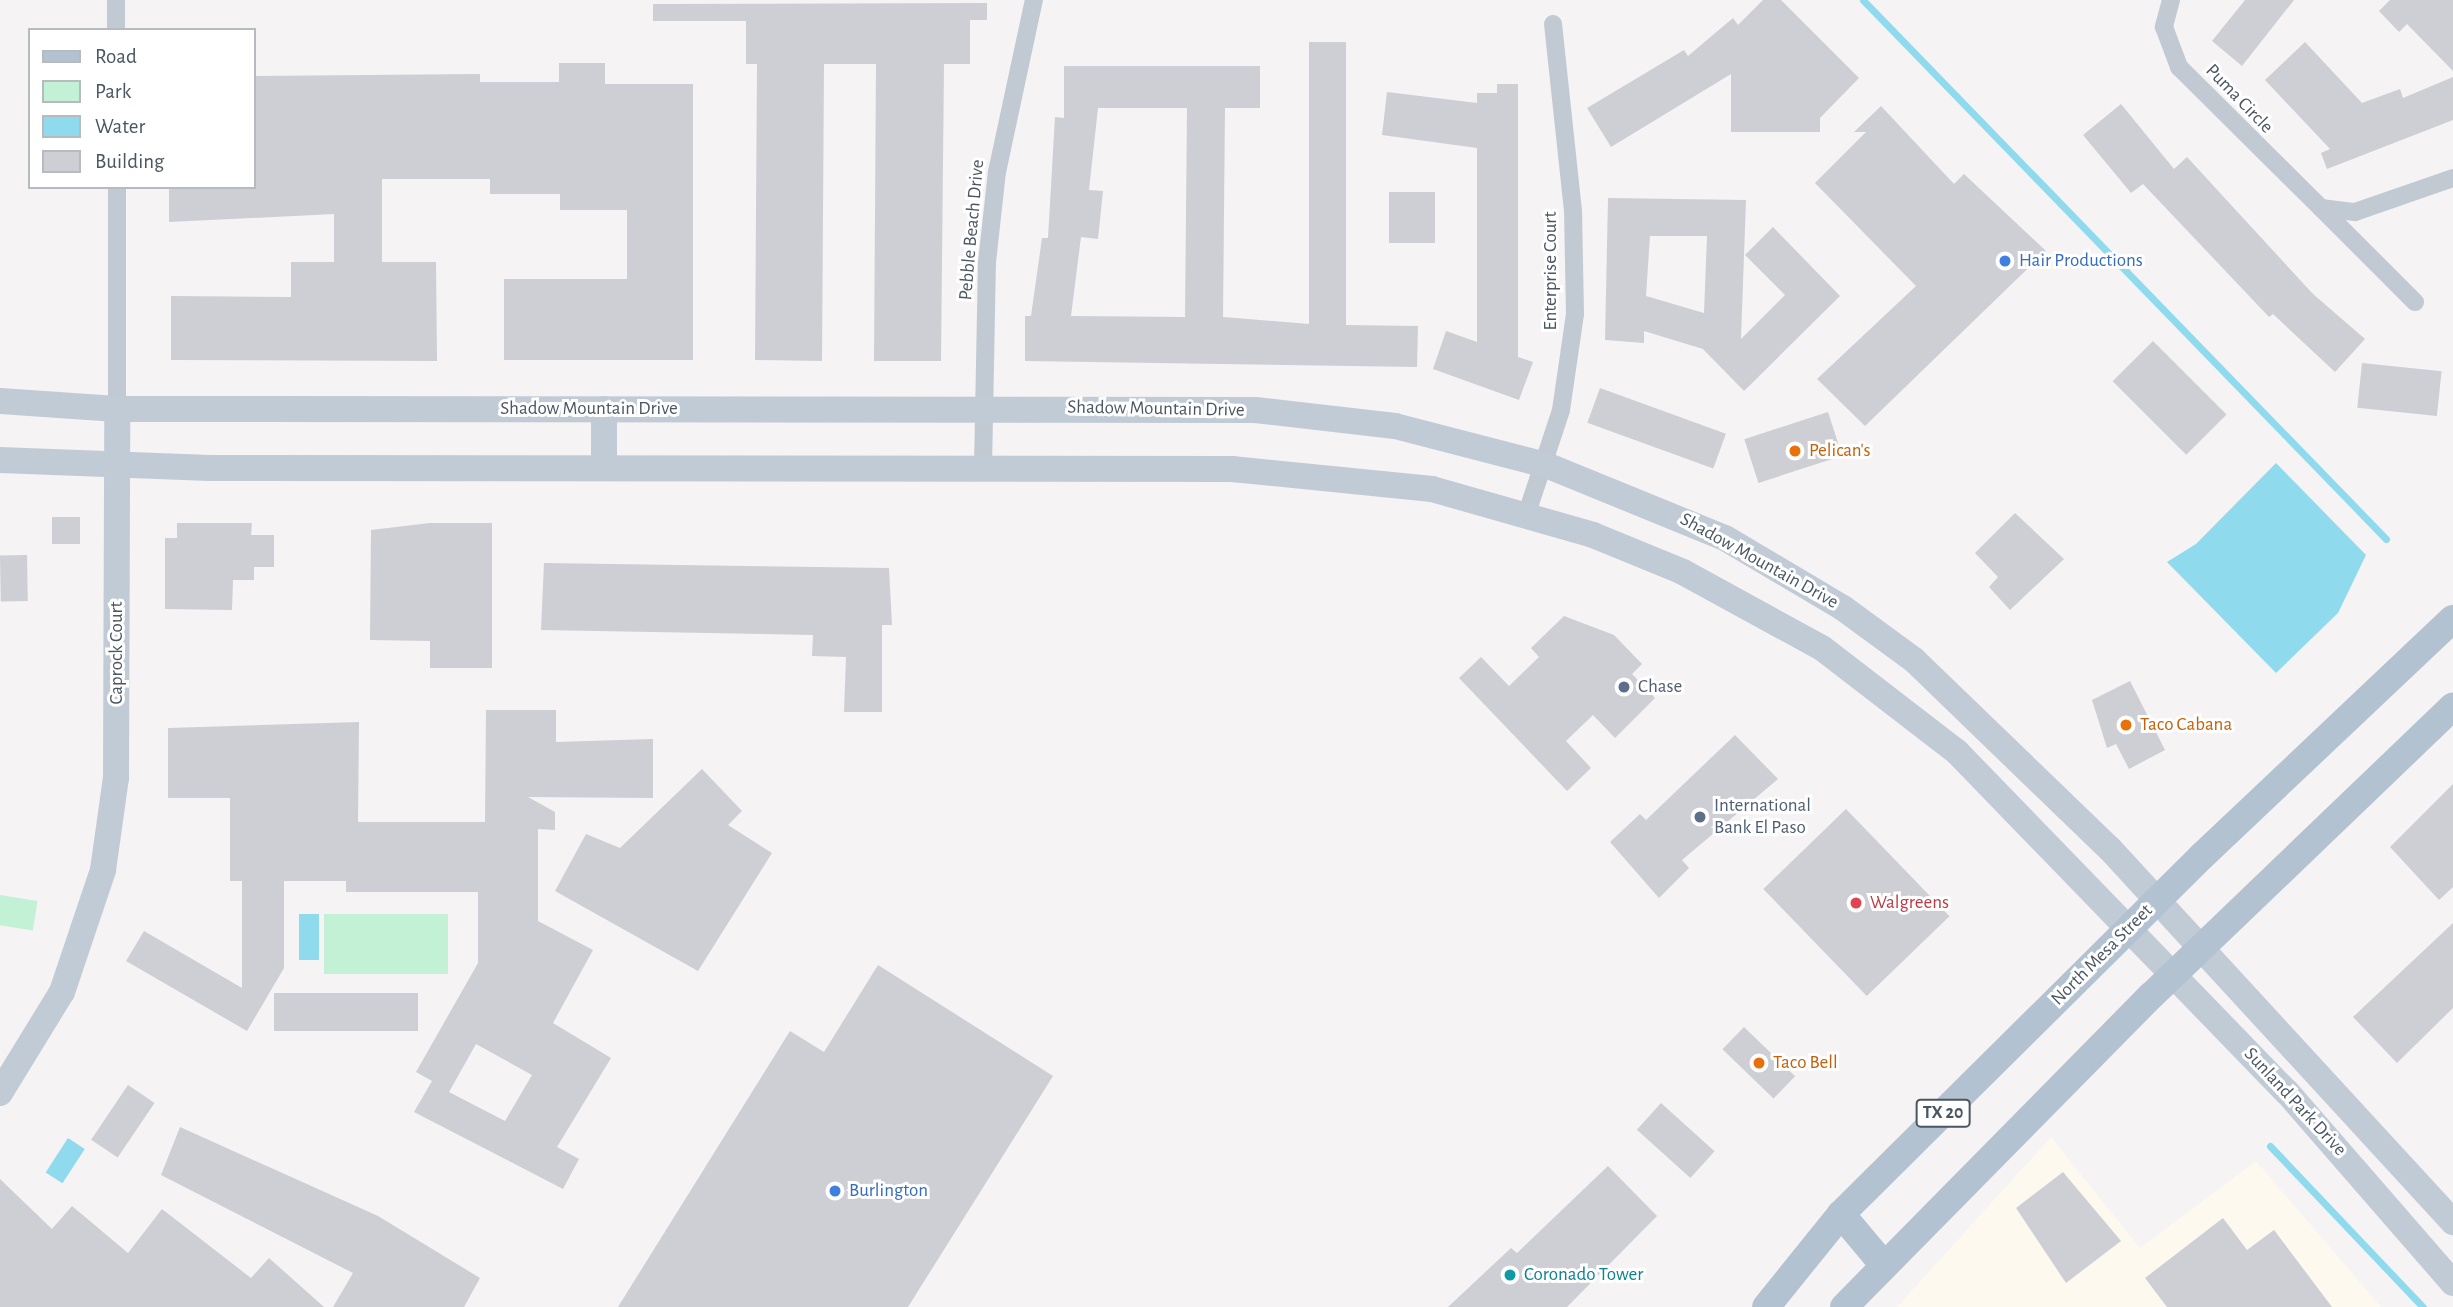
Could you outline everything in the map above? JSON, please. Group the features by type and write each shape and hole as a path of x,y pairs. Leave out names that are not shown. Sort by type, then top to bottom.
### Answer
{"main road":[{"name":"Shadow Mountain Drive","path":"0,401 117,409 983,408 1318,415 1395,426 1546,465 1713,532 1843,607 1963,702 2157,900"},
{"name":"Caprock Court","path":"0,1093 62,992 103,870 116,778 117,409"},
{"path":"604,409 604,467"},
{"path":"0,460 117,466 983,468 1315,474 1432,489 1527,513 1683,572 1822,648 1957,752 2129,928"},
{"path":"1822,648 1843,607"},
{"name":"North Mesa Street","path":"1766,1307 1841,1214 2157,900 2453,619"},
{"path":"1844,1307 1882,1263 2200,948 2453,706"},
{"name":"Sunland Park Drive","path":"2157,900 2453,1223"},
{"name":"Sunland Park Drive","path":"2129,928 2424,1247 2453,1283"},
{"path":"1841,1214 1882,1263"},
{"path":"2424,1247 2453,1223"}],"street":[{"path":"116,0 116,28"},
{"name":"Pebble Beach Drive","path":"983,468 983,408 997,172 1034,0"},
{"name":"Puma Circle","path":"2171,0 2164,27 2179,67 2415,302"},
{"name":"Enterprise Court","path":"1527,513 1546,465 1562,410 1576,276 1553,24"},
{"path":"2321,208 2355,212 2453,178"},
{"name":"Caprock Court","path":"117,189 117,409"}],"shaded area":[{"path":"2051,1137 2140,1248 2256,1161 2381,1307 1897,1307"}],"green space":[{"path":"0,895 38,901 33,931 0,925"},
{"path":"324,914 448,914 448,974 324,974"}],"water":[{"path":"2276,463 2366,555 2338,613 2276,673 2167,562 2196,544"},
{"path":"299,914 319,914 319,960 299,960"},
{"path":"68,1138 85,1149 62,1183 46,1172"}],"building":[{"path":"1763,0 1781,0 1859,78 1820,118 1820,132 1731,132 1731,74 1611,147 1587,108 1684,50 1688,56 1733,18 1738,25"},
{"path":"2245,0 2294,0 2242,66 2212,41"},
{"path":"2390,0 2453,0 2453,71 2407,24 2399,32 2379,11"},
{"path":"987,3 987,20 970,20 970,64 944,64 941,361 874,361 876,64 824,64 822,361 755,360 757,64 746,64 746,21 653,21 653,4"},
{"path":"1309,42 1346,42 1346,325 1418,326 1417,367 1025,361 1025,316 1031,316 1042,238 1048,238 1055,117 1064,118 1064,66 1260,66 1260,108 1225,108 1223,317 1309,324","holes":["1098,108 1187,108 1185,317 1071,316 1081,237 1098,239 1103,191 1089,190"]},
{"path":"2305,42 2362,103 2400,89 2403,98 2453,77 2453,120 2327,169 2321,153 2330,149 2265,80"},
{"path":"559,63 605,63 605,84 693,84 693,360 504,360 504,279 627,279 627,210 560,210 560,194 490,194 490,179 382,179 382,262 436,262 437,361 171,360 171,296 291,297 291,262 334,262 334,214 169,222 169,189 256,189 256,76 480,74 480,82 559,82"},
{"path":"1497,84 1518,84 1518,357 1533,362 1519,400 1433,369 1446,331 1477,342 1477,148 1382,135 1387,92 1477,103 1477,93 1497,93"},
{"path":"2121,104 2174,169 2187,157 2313,294 2365,339 2335,372 2273,314 2269,317 2143,184 2131,193 2083,135"},
{"path":"1881,106 1954,184 1964,174 2046,251 1865,426 1817,379 1916,286 1815,183 1866,132 1854,132"},
{"path":"1389,192 1435,192 1435,243 1389,243"},
{"path":"1608,198 1746,200 1741,339 1785,295 1745,255 1773,227 1840,296 1744,391 1703,349 1644,331 1644,343 1605,340","holes":["1650,236 1707,236 1704,313 1646,296"]},
{"path":"2153,341 2227,415 2186,455 2113,381"},
{"path":"2362,363 2442,371 2437,416 2357,408"},
{"path":"1600,388 1726,434 1713,469 1587,423"},
{"name":"Pelican's","path":"1828,412 1842,456 1759,483 1744,439"},
{"path":"2015,513 2064,559 2010,610 1989,587 1998,577 1975,553"},
{"path":"52,517 80,517 80,544 52,544"},
{"path":"177,523 252,523 251,535 274,535 274,567 254,567 254,580 233,580 232,610 165,609 165,538 177,538"},
{"path":"430,523 492,523 492,668 430,668 430,641 370,640 371,530"},
{"path":"0,555 27,555 28,601 1,601"},
{"path":"544,563 889,568 892,625 882,625 882,712 844,712 846,657 812,656 813,635 541,630"},
{"path":"1564,616 1614,635 1642,664 1632,674 1655,698 1615,738 1593,715 1566,741 1591,768 1567,791 1459,678 1481,657 1509,686 1539,657 1531,648"},
{"name":"Taco Cabana","path":"2130,681 2165,750 2129,769 2116,744 2107,748 2092,700"},
{"path":"486,710 556,710 556,742 653,739 653,798 528,797 555,812 555,830 538,829 538,921 593,950 553,1023 611,1058 557,1147 579,1159 563,1189 414,1112 432,1081 416,1072 478,963 478,892 346,892 346,881 284,881 284,968 247,1031 126,961 144,931 242,988 242,881 230,881 230,798 168,798 168,728 359,722 358,822 485,822","holes":["476,1044 532,1075 505,1121 449,1092"]},
{"name":"International Bank El Paso","path":"1735,735 1778,779 1682,860 1689,868 1659,898 1610,842 1640,814 1646,820"},
{"path":"702,769 742,811 728,825 772,853 698,971 555,891 586,834 620,848"},
{"path":"2453,784 2453,887 2439,900 2390,847"},
{"name":"Walgreens","path":"1846,809 1950,916 1867,996 1763,889"},
{"path":"2453,923 2453,1008 2397,1063 2353,1017"},
{"name":"Burlington","path":"878,965 1053,1076 908,1307 618,1307 790,1031 824,1052"},
{"path":"274,993 418,993 418,1031 274,1031"},
{"name":"Taco Bell","path":"1744,1027 1795,1076 1774,1099 1722,1049"},
{"path":"128,1085 155,1103 118,1158 91,1140"},
{"path":"1661,1103 1715,1151 1690,1178 1637,1130"},
{"path":"180,1127 378,1216 480,1278 464,1307 333,1307 353,1273 161,1175"},
{"path":"1608,1166 1657,1216 1567,1307 1448,1307 1511,1248 1517,1253"},
{"path":"2063,1172 2121,1241 2066,1283 2016,1208"},
{"path":"0,1179 52,1229 72,1206 128,1253 162,1209 251,1278 269,1258 324,1307 0,1307"},
{"path":"2223,1218 2247,1250 2274,1230 2332,1307 2167,1307 2145,1278"}],"waterway":[{"path":"1863,0 2386,539"},
{"path":"2270,1146 2423,1307"}],"place":[{"name":"Hair Productions","path":"2005,261"},
{"name":"Pelican's","path":"1795,451"},
{"name":"Chase","path":"1624,687"},
{"name":"Taco Cabana","path":"2126,725"},
{"name":"International Bank El Paso","path":"1700,817"},
{"name":"Walgreens","path":"1856,903"},
{"name":"Taco Bell","path":"1759,1063"},
{"name":"Burlington","path":"835,1191"},
{"name":"Coronado Tower","path":"1510,1275"}]}
